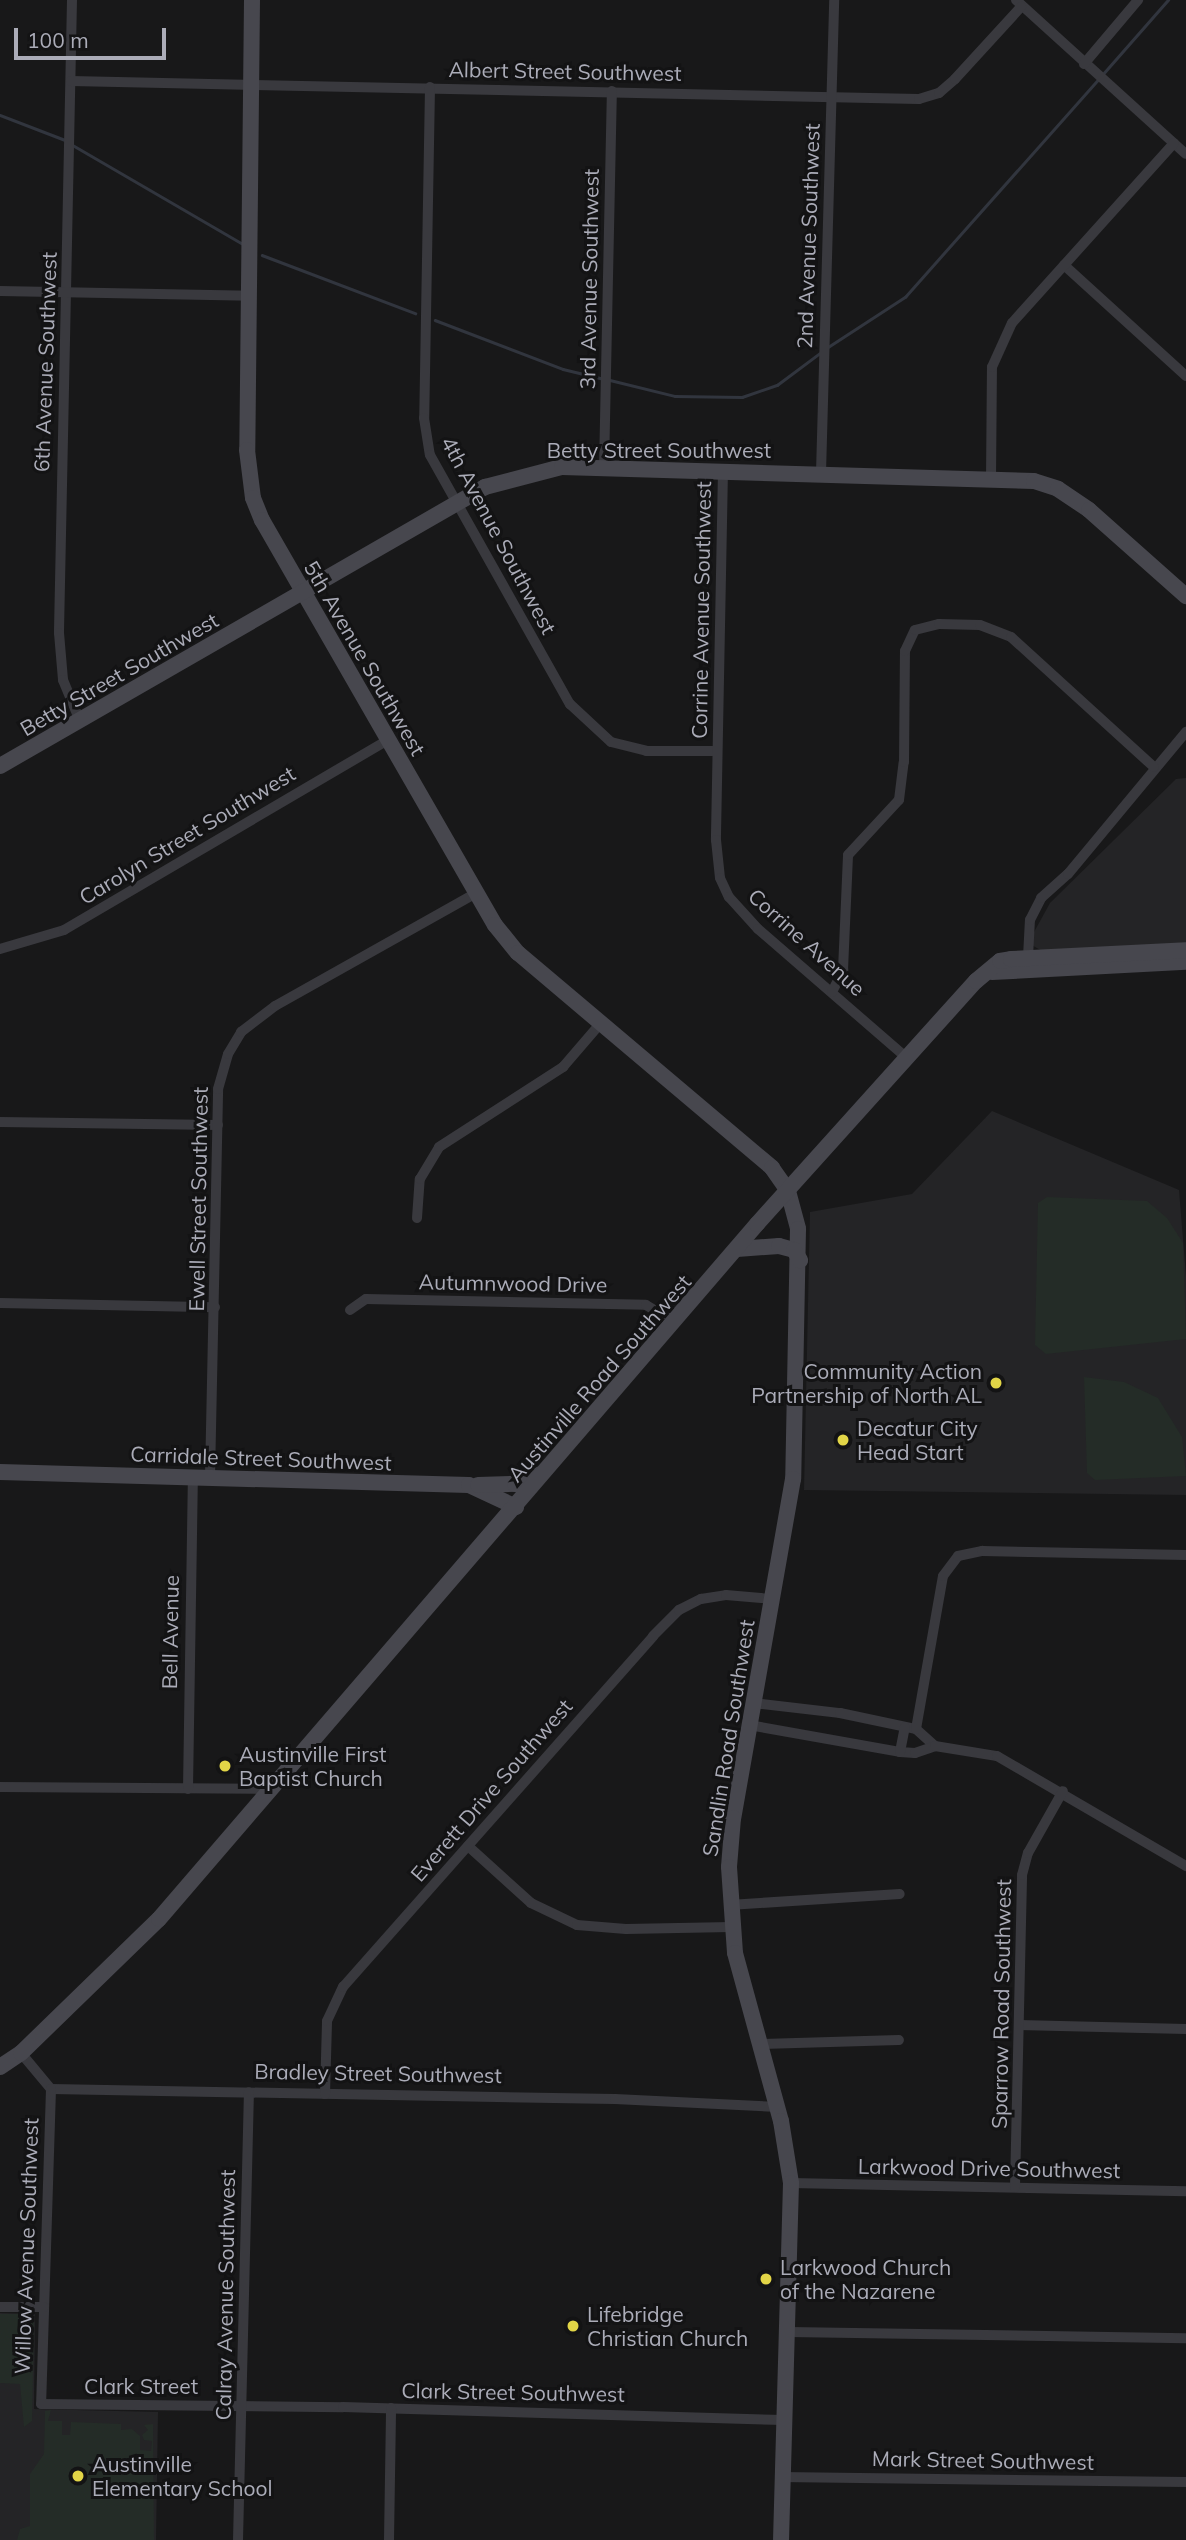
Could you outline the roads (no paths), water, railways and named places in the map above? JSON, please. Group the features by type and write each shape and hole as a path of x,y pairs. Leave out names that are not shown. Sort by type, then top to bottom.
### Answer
{"street":[{"name":"6th Avenue Southwest","path":"72,0 59,633 62,680 79,721"},
{"name":"5th Avenue Southwest","path":"252,0 254,86 248,474 262,520 476,893 518,953 772,1168 788,1191"},
{"name":"2nd Avenue Southwest","path":"821,474 834,96 834,0"},
{"path":"1084,64 1138,0"},
{"name":"Albert Street Southwest","path":"71,81 919,99 939,93 1019,4"},
{"path":"1019,4 1186,154"},
{"name":"4th Avenue Southwest","path":"430,87 425,296 426,440 456,503 570,704 611,742 646,751 717,751"},
{"name":"3rd Avenue Southwest","path":"604,468 612,91"},
{"path":"991,478 995,355 1012,323 1174,143"},
{"path":"1065,265 1186,376"},
{"path":"0,291 250,296"},
{"name":"Betty Street Southwest","path":"0,766 456,503 522,474 562,467 1034,481 1058,489 1186,596"},
{"name":"Corrine Avenue Southwest","path":"717,751 723,470"},
{"path":"832,992 843,970 848,855 899,800 904,762 905,652 915,630 939,624 980,625 1011,637 1154,767"},
{"path":"1028,957 1030,920 1041,898 1068,874 1154,767 1186,732"},
{"name":"Carolyn Street Southwest","path":"0,949 64,930 388,740"},
{"name":"Corrine Avenue","path":"717,751 716,862 729,898 758,929 908,1058"},
{"name":"Ewell Street Southwest","path":"210,1477 220,1076 241,1032 275,1006 476,893"},
{"name":"Austinville Road Southwest","path":"21,2053 159,1919 274,1789 737,1249 969,988 992,972 1000,961 1028,957 1186,950"},
{"path":"992,972 1186,962"},
{"path":"417,1218 420,1179 439,1147 563,1067 600,1024"},
{"path":"0,1122 218,1125"},
{"name":"Sandlin Road Southwest","path":"780,2539 780,2477 789,2332 790,2183 776,2107 758,2044 731,1927 729,1905 733,1818 794,1466 800,1260 788,1191"},
{"path":"737,1249 779,1246 794,1250 800,1260"},
{"name":"Autumnwood Drive","path":"350,1310 366,1299 646,1305 674,1322"},
{"path":"0,1303 215,1307"},
{"name":"Carridale Street Southwest","path":"0,1472 469,1485 516,1507"},
{"path":"469,1485 515,1484 544,1473"},
{"name":"Bell Avenue","path":"188,1789 193,1476"},
{"path":"469,1485 494,1503 500,1527"},
{"path":"900,1752 910,1728 948,1565 970,1551 1186,1555"},
{"name":"Everett Drive Southwest","path":"325,2094 325,2033 337,1998 679,1609 714,1596 772,1599"},
{"path":"753,1703 840,1713 910,1728 935,1746 997,1756 1063,1791 1186,1866"},
{"path":"749,1725 900,1752 915,1753 935,1746"},
{"path":"0,1787 274,1789"},
{"name":"Sparrow Road Southwest","path":"1015,2187 1024,1863 1063,1791"},
{"path":"468,1846 531,1903 577,1925 731,1927"},
{"path":"729,1905 900,1894"},
{"path":"1019,2025 1186,2029"},
{"path":"758,2044 899,2040"},
{"path":"0,2067 21,2053 51,2089"},
{"name":"Bradley Street Southwest","path":"51,2089 628,2099 776,2107"},
{"name":"Willow Avenue Southwest","path":"41,2404 51,2089"},
{"name":"Calray Avenue Southwest","path":"238,2540 249,2092"},
{"name":"Larkwood Drive Southwest","path":"790,2183 1186,2191"},
{"path":"0,2306 44,2307"},
{"path":"789,2332 1186,2338"},
{"name":"Clark Street","path":"41,2404 242,2406"},
{"name":"Clark Street Southwest","path":"242,2406 784,2420"},
{"path":"389,2540 391,2408"},
{"name":"Mark Street Southwest","path":"780,2477 1186,2482"}],"waterway":[{"path":"1102,75 1168,0"},
{"path":"828,347 905,297 1098,80"},
{"path":"0,115 65,140"},
{"path":"71,144 241,243"},
{"path":"262,255 415,313"},
{"path":"435,320 563,369 604,379"},
{"path":"610,380 675,396 742,397 777,385 820,353"}],"place":[{"name":"Community Action Partnership of North AL","path":"996,1383"},
{"name":"Decatur City Head Start","path":"843,1440"},
{"name":"Austinville First Baptist Church","path":"225,1766"},
{"name":"Larkwood Church of the Nazarene","path":"766,2279"},
{"name":"Lifebridge Christian Church","path":"573,2326"},
{"name":"Austinville Elementary School","path":"78,2476"}]}
